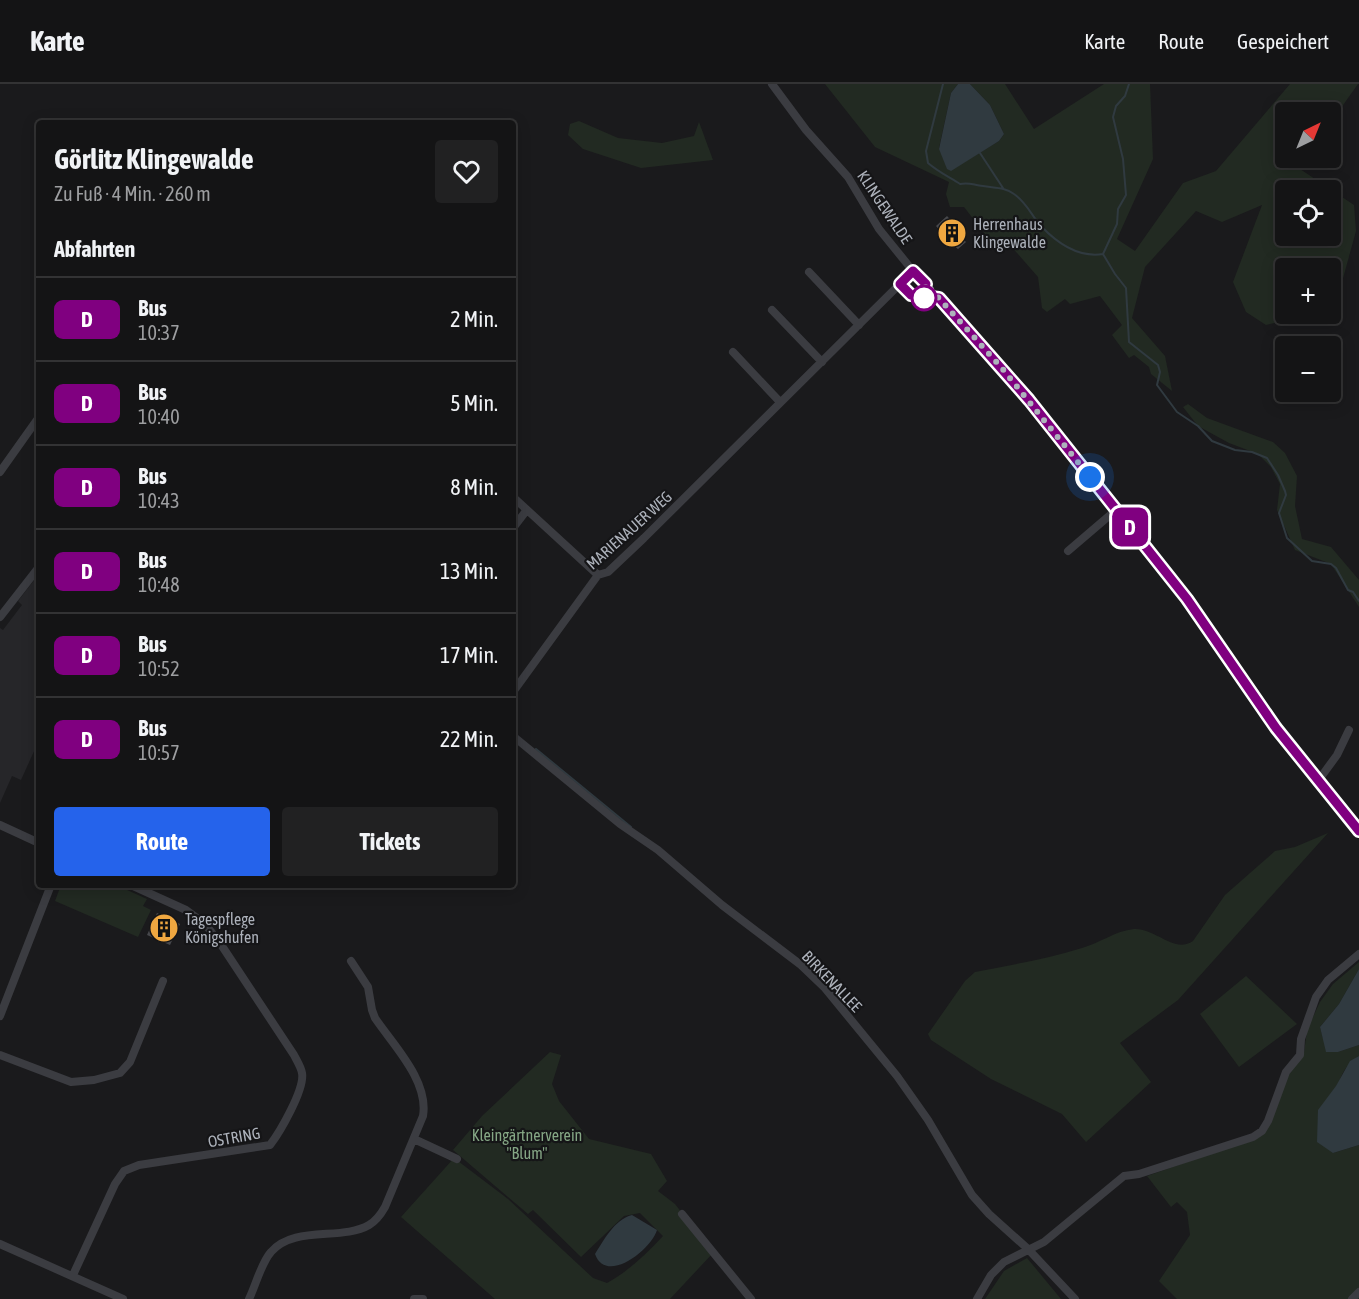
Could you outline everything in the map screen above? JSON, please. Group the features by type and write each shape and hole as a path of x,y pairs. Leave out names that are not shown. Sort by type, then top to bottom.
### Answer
{"street":[{"name":"KLINGEWALDE","path":"772,84 806,130 848,177 879,229 913,271 1022,392 1187,599 1276,728 1359,831"},
{"name":"MARIENAUER WEG","path":"516,688 598,574 608,572 644,538 913,271"},
{"path":"809,272 859,325"},
{"path":"772,310 822,362"},
{"path":"733,352 780,402"},
{"path":"0,472 36,421"},
{"path":"516,500 598,574"},
{"path":"1068,550 1116,510"},
{"path":"516,524 526,511"},
{"path":"0,617 36,571"},
{"path":"1318,781 1337,755 1349,730"},
{"name":"BIRKENALLEE","path":"516,738 620,824 658,850 722,906 801,965 816,980 897,1076 928,1120 972,1195 1075,1299"},
{"path":"0,825 36,842"},
{"path":"0,1017 50,888"},
{"name":"OSTRING","path":"73,1275 115,1184 124,1171 139,1165 270,1145 282,1129 301,1084 302,1073 294,1055 209,928 186,910 138,888"},
{"path":"977,1299 996,1269 1012,1257 1044,1242 1124,1176 1253,1137 1262,1131 1286,1072 1300,1055 1301,1039 1316,997 1328,980 1359,954"},
{"path":"249,1299 269,1254 280,1244 296,1238 360,1228 376,1220 385,1208 414,1139 424,1106 422,1088 375,1018 368,987 351,961"},
{"path":"0,1055 71,1082 94,1080 120,1073 130,1062 163,981"},
{"path":"414,1139 457,1159"},
{"path":"682,1214 751,1299"},
{"path":"0,1244 123,1299"},
{"path":"1352,1299 1359,1293"},
{"path":"414,1299 423,1299"}],"shaded area":[{"path":"958,84 970,84 990,105 1004,134 999,141 951,171 947,169 939,149 951,93"},
{"path":"36,578 36,750 21,780 12,776 0,803 0,628 3,630 22,605 18,601"},
{"path":"1359,969 1359,1045 1338,1052 1326,1052 1320,1027 1339,1004"},
{"path":"1359,1056 1359,1145 1333,1153 1317,1142 1318,1110 1336,1086 1350,1061"},
{"path":"632,1215 657,1230 653,1238 638,1255 628,1261 608,1266 601,1263 595,1254 615,1226"}],"green space":[{"path":"825,84 958,84 951,93 939,148 951,170 999,141 1004,134 990,105 970,84 1005,84 1034,129 1104,84 1150,84 1153,159 1117,239 1135,251 1183,183 1216,171 1290,84 1358,84 1341,108 1341,102 1275,102 1275,168 1301,168 1316,180 1275,180 1275,246 1341,246 1341,196 1354,205 1356,231 1341,286 1341,258 1275,258 1275,323 1266,325 1246,312 1233,282 1262,205 1222,222 1196,211 1145,267 1132,318 1165,356 1172,391 1151,374 1149,367 1134,355 1129,358 1112,335 1122,325 1100,296 1070,304 1065,299 1047,312 1042,308 1038,277 1003,237 988,238 964,207 950,207 946,194 949,182 875,147"},
{"path":"579,121 618,138 662,143 694,136 699,122 713,160 641,168 583,149 568,135 570,124"},
{"path":"1188,404 1207,418 1273,442 1285,453 1297,476 1295,506 1302,539 1331,547 1359,580 1359,607 1331,564 1295,550 1277,510 1280,484 1271,467 1258,454 1229,443 1198,426 1183,407"},
{"path":"1328,833 1178,1000 1120,1043 1151,1082 1086,1142 1062,1114 991,1079 931,1040 928,1034 965,981 975,972 1069,952 1120,932 1134,929 1150,932 1172,943 1186,944 1193,941 1225,895 1275,851 1295,847"},
{"path":"60,888 123,888 147,899 143,906 151,910 138,937 55,901"},
{"path":"1359,962 1359,969 1339,1004 1320,1027 1323,1038 1338,1052 1359,1045 1359,1056 1349,1064 1337,1087 1333,1113 1333,1153 1359,1145 1359,1299 1177,1299 1159,1281 1190,1235 1187,1212 1177,1202 1171,1207 1147,1176 1259,1137 1267,1129 1288,1076 1304,1053 1307,1030 1320,1002 1333,984"},
{"path":"1246,976 1297,1024 1239,1067 1200,1014"},
{"name":"Kleingärtnerverein \"Blum\"","path":"550,1052 561,1055 552,1084 559,1101 589,1139 651,1154 667,1181 658,1191 675,1204 713,1253 670,1299 495,1299 401,1217 454,1158 508,1199 593,1278 607,1283 637,1262 663,1236 640,1213 624,1216 581,1257 533,1210 528,1214 453,1150 482,1116"},
{"path":"1027,1258 1061,1299 985,1299 1004,1271"}],"building":[{"name":"Herrenhaus Klingewalde","path":"947,216 956,226 960,223 966,229 960,236 966,242 958,249 943,237 945,236 936,226"},
{"name":"Tagespflege Königshufen","path":"157,913 180,924 170,945 147,935"}],"waterway":[{"path":"943,84 926,151 928,163 960,184 969,183 1011,192 1022,201 1041,226 1061,244 1085,254 1103,254 1126,288 1129,342 1158,365 1160,372 1157,385 1177,412 1198,426 1212,441 1235,450 1252,452 1267,458 1285,491 1286,495 1279,513 1287,538 1312,561 1331,564 1336,568 1348,590 1353,592 1359,601"},
{"path":"1103,254 1117,224 1118,209 1126,195 1123,159 1113,117 1116,106 1125,96 1129,84"},
{"path":"980,153 1003,188"},
{"path":"536,749 631,827"}],"bus line":[{"name":"D","path":"926,284 913,271 900,284 911,295 939,298 1029,400 1187,599 1276,728 1359,831"}],"place":[{"name":"Herrenhaus Klingewalde","path":"952,233"},
{"name":"Tagespflege Königshufen","path":"164,928"}],"route":[{"path":"924,298 926,284 1001,367 1090,477"}]}
